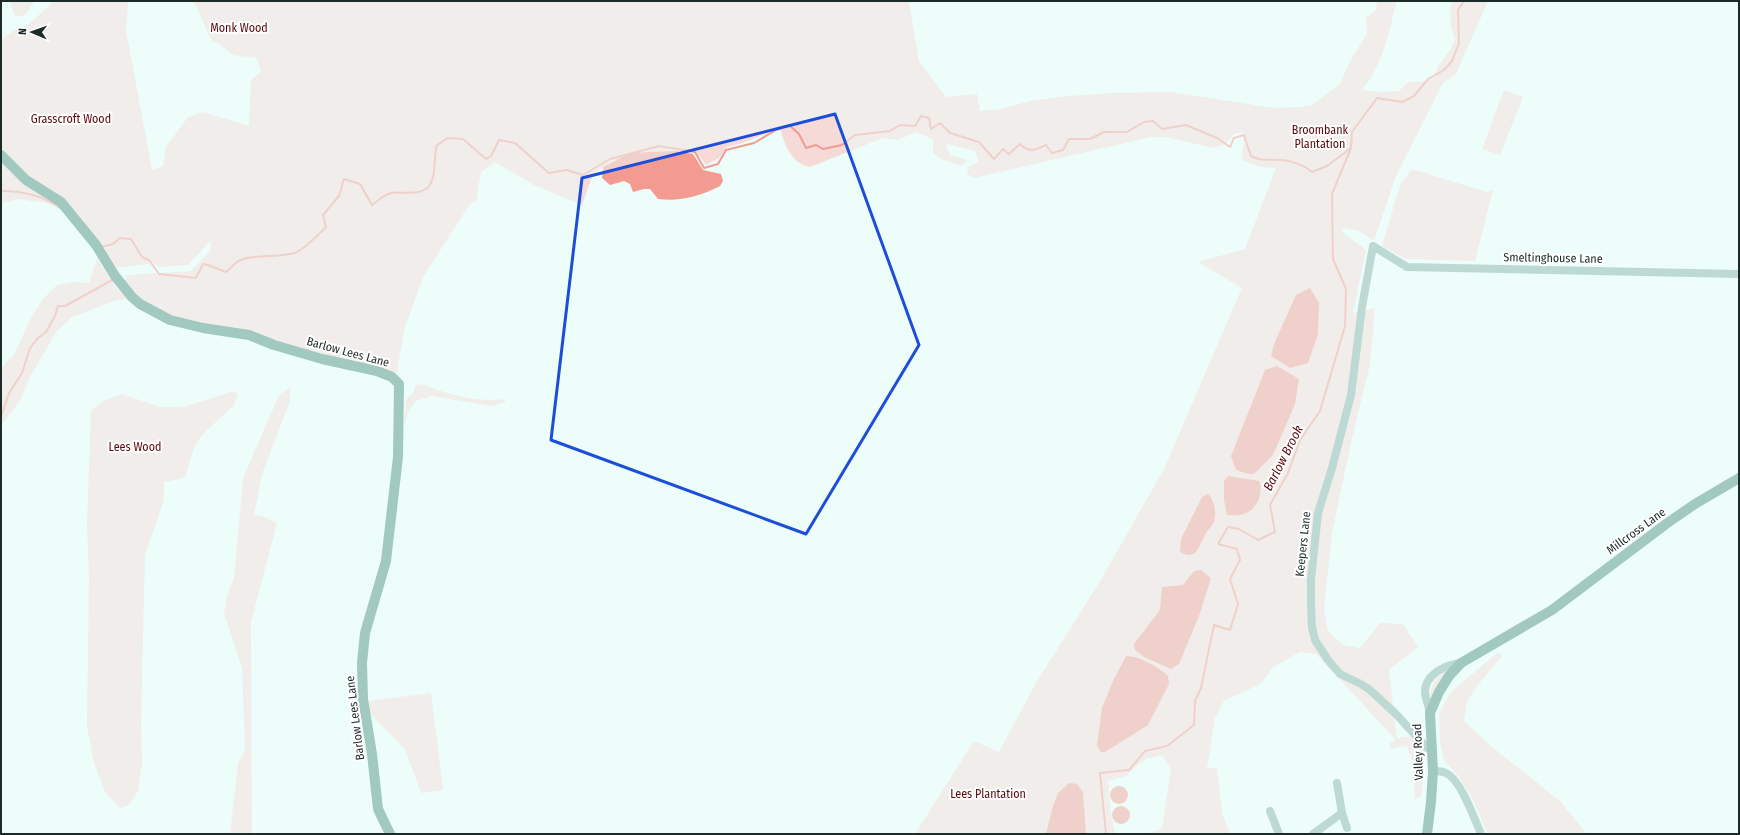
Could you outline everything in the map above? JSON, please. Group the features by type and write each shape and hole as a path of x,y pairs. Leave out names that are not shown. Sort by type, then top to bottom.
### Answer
{"street":[{"name":"Barlow Lees Lane","path":"1,155 26,180 61,202 96,245 132,297 140,304 170,320 203,328 249,335 274,345 315,357 377,371 392,377 399,384 398,457 386,561 365,633 362,663 363,699 372,754 378,809 390,834"},
{"name":"Smeltinghouse Lane","path":"1373,246 1407,267 1739,274"},
{"name":"Keepers Lane","path":"1373,246 1362,307 1351,395 1332,468 1318,513 1312,579 1312,627 1314,640 1340,674 1370,690 1396,714 1427,748 1432,747"},
{"name":"Millcross Lane","path":"1552,610 1666,524 1739,478"},
{"name":"Valley Road","path":"1427,834 1432,802 1433,771 1430,713 1439,692 1449,676 1462,663 1552,610"},
{"path":"1430,713 1425,691 1429,680 1437,672 1450,664 1462,663"},
{"path":"1433,771 1446,773 1454,781 1463,795 1481,834"},
{"path":"1337,783 1342,813 1347,828"},
{"path":"1270,811 1279,834"},
{"path":"1313,834 1342,813"}],"highlighted area":[{"path":"835,114 919,345 806,534 551,440 582,178"}],"green space":[{"path":"10,1 37,1 34,2 25,15 15,17"},
{"path":"54,1 128,1 126,30 152,170 163,166 166,147 188,117 203,112 249,126 251,80 261,72 257,58 233,55 218,43 212,42 194,1 319,1 318,3 322,1 909,1 919,61 946,97 977,94 980,111 1000,109 1030,101 1069,96 1113,93 1171,92 1273,108 1312,105 1339,85 1353,56 1367,34 1366,18 1376,10 1377,1 1396,1 1396,4 1380,60 1362,90 1381,92 1399,91 1408,82 1423,82 1433,78 1439,65 1451,49 1455,39 1451,27 1450,12 1452,1 1488,1 1456,74 1443,83 1396,176 1374,241 1359,231 1343,228 1342,232 1366,250 1353,313 1375,308 1370,364 1352,438 1332,533 1324,608 1328,631 1343,645 1360,648 1380,623 1403,624 1418,647 1389,670 1397,739 1414,737 1423,749 1422,795 1415,800 1413,764 1407,746 1390,749 1390,743 1396,740 1316,654 1300,652 1273,667 1262,683 1224,701 1215,718 1207,768 1217,768 1222,813 1230,834 1147,834 1162,828 1171,770 1163,755 1146,759 1137,765 1126,776 1108,781 1111,814 1115,834 915,834 974,741 999,752 1036,683 1102,578 1164,469 1242,288 1198,262 1245,249 1276,168 1260,167 1242,160 1244,132 1234,134 1226,144 1214,148 1165,137 1151,137 974,178 967,174 969,166 979,162 975,151 946,144 950,155 968,160 961,166 943,160 933,153 933,139 916,132 898,140 883,138 810,167 803,165 793,158 784,141 780,128 743,143 727,147 719,158 706,165 694,149 612,161 593,174 582,205 534,185 495,162 481,172 476,201 470,204 423,277 404,330 397,373 276,342 238,328 210,326 170,317 142,302 125,281 127,275 191,271 210,251 211,240 188,265 159,267 154,263 116,268 100,244 30,179 1,148 1,40 14,30 28,25"},
{"path":"1504,90 1523,97 1500,155 1482,149"},
{"path":"1,160 58,205 19,199 1,203"},
{"path":"1412,169 1487,192 1493,190 1475,261 1406,259 1382,246 1400,185"},
{"path":"97,258 116,287 128,299 114,301 72,317 56,332 30,377 21,399 1,426 1,368 14,355 30,320 42,300 57,285 74,282 89,283"},
{"path":"421,384 462,397 483,400 505,399 505,402 491,406 432,396 416,401 408,412 404,425 406,400 413,393 415,386"},
{"path":"290,387 290,401 262,474 254,515 262,516 277,523 251,622 252,834 230,834 238,763 245,750 242,668 224,613 227,596 234,578 243,478 279,395"},
{"name":"Lees Wood","path":"231,392 238,393 234,405 202,435 194,448 185,478 164,482 164,500 145,555 141,722 142,764 138,791 129,805 120,808 105,792 94,763 87,726 89,576 87,526 91,410 104,401 122,394 160,407 184,407"},
{"path":"1498,652 1502,656 1477,686 1467,702 1464,721 1491,746 1560,801 1587,834 1488,834 1472,798 1458,776 1444,760 1440,742 1439,713 1450,693"},
{"path":"1450,668 1431,701 1429,700 1431,689 1435,681 1441,674"},
{"path":"431,693 443,790 421,793 405,749 369,713 368,701"}],"shaded area":[{"path":"676,151 693,154 703,170 721,174 723,181 720,186 705,193 690,197 666,200 658,199 650,189 633,192 630,184 624,181 610,185 602,178 603,167 630,153"},
{"path":"1310,288 1319,303 1318,334 1308,363 1290,368 1271,356 1274,344 1296,295"},
{"path":"1277,366 1299,379 1295,404 1273,455 1254,474 1248,474 1236,470 1231,456 1265,370"},
{"path":"1228,476 1259,481 1261,488 1260,497 1249,512 1240,515 1227,515 1224,500 1224,481"},
{"path":"1208,494 1212,499 1214,506 1215,518 1213,523 1196,552 1190,555 1180,552 1181,539 1202,497"},
{"path":"1201,570 1211,578 1199,616 1179,664 1171,669 1144,657 1135,650 1134,644 1160,610 1162,587 1183,585 1194,571"},
{"path":"1126,656 1143,660 1159,669 1168,676 1169,684 1148,725 1105,752 1101,752 1097,746 1102,708 1113,681"},
{"path":"1069,783 1077,784 1083,792 1086,834 1046,834 1058,793"},
{"path":"1119,786 1125,789 1128,795 1125,801 1119,804 1113,801 1110,795 1113,789"},
{"path":"1121,806 1127,809 1130,815 1127,821 1121,824 1115,821 1112,815 1115,809"}],"waterway":[{"name":"Barlow Brook","path":"1106,834 1100,773 1129,770 1145,751 1167,746 1194,725 1195,701 1201,688 1214,625 1230,630 1238,604 1230,579 1240,560 1237,549 1218,544 1228,527 1239,529 1258,540 1275,532 1270,505 1288,473 1300,440 1320,411 1345,326 1346,289 1333,259 1332,194 1351,148 1352,132 1377,98 1402,102 1414,96 1428,79 1444,70 1452,61 1459,43 1458,10 1464,1"},
{"path":"101,247 113,244 120,238 131,239 142,257 149,260 159,274 196,278 203,264 226,272 237,262 249,258 295,253 307,245 326,227 323,215 339,196 344,179 360,184 372,205 389,194 422,191 430,185 432,180 437,145 448,138 463,139 486,159 491,156 499,140 515,143 549,173 566,170 583,175 610,159 659,146 695,152 704,168 718,164 726,150 754,143 776,130 789,125 799,134 806,148 816,145 823,149 842,145 855,135 890,131 900,125 915,126 921,116 929,118 931,129 940,123 950,133 979,142 994,159 1003,149 1009,154 1020,144 1029,150 1046,145 1052,153 1063,150 1069,139 1090,139 1104,132 1127,132 1144,122 1153,121 1162,129 1186,125 1217,138 1230,147 1234,138 1244,135 1251,156 1262,160 1283,160 1292,162 1301,165 1312,172 1327,166 1351,148"},
{"path":"1,191 17,192 39,197 60,208"},
{"path":"1,417 9,393 22,373 30,348 37,339 46,332 55,316 58,306 65,306 114,279"}],"park label":[{"name":"Monk Wood","path":"239,28"},
{"name":"Grasscroft Wood","path":"71,119"},
{"name":"Broombank Plantation","path":"1320,137"},
{"name":"Lees Plantation","path":"988,794"}]}
